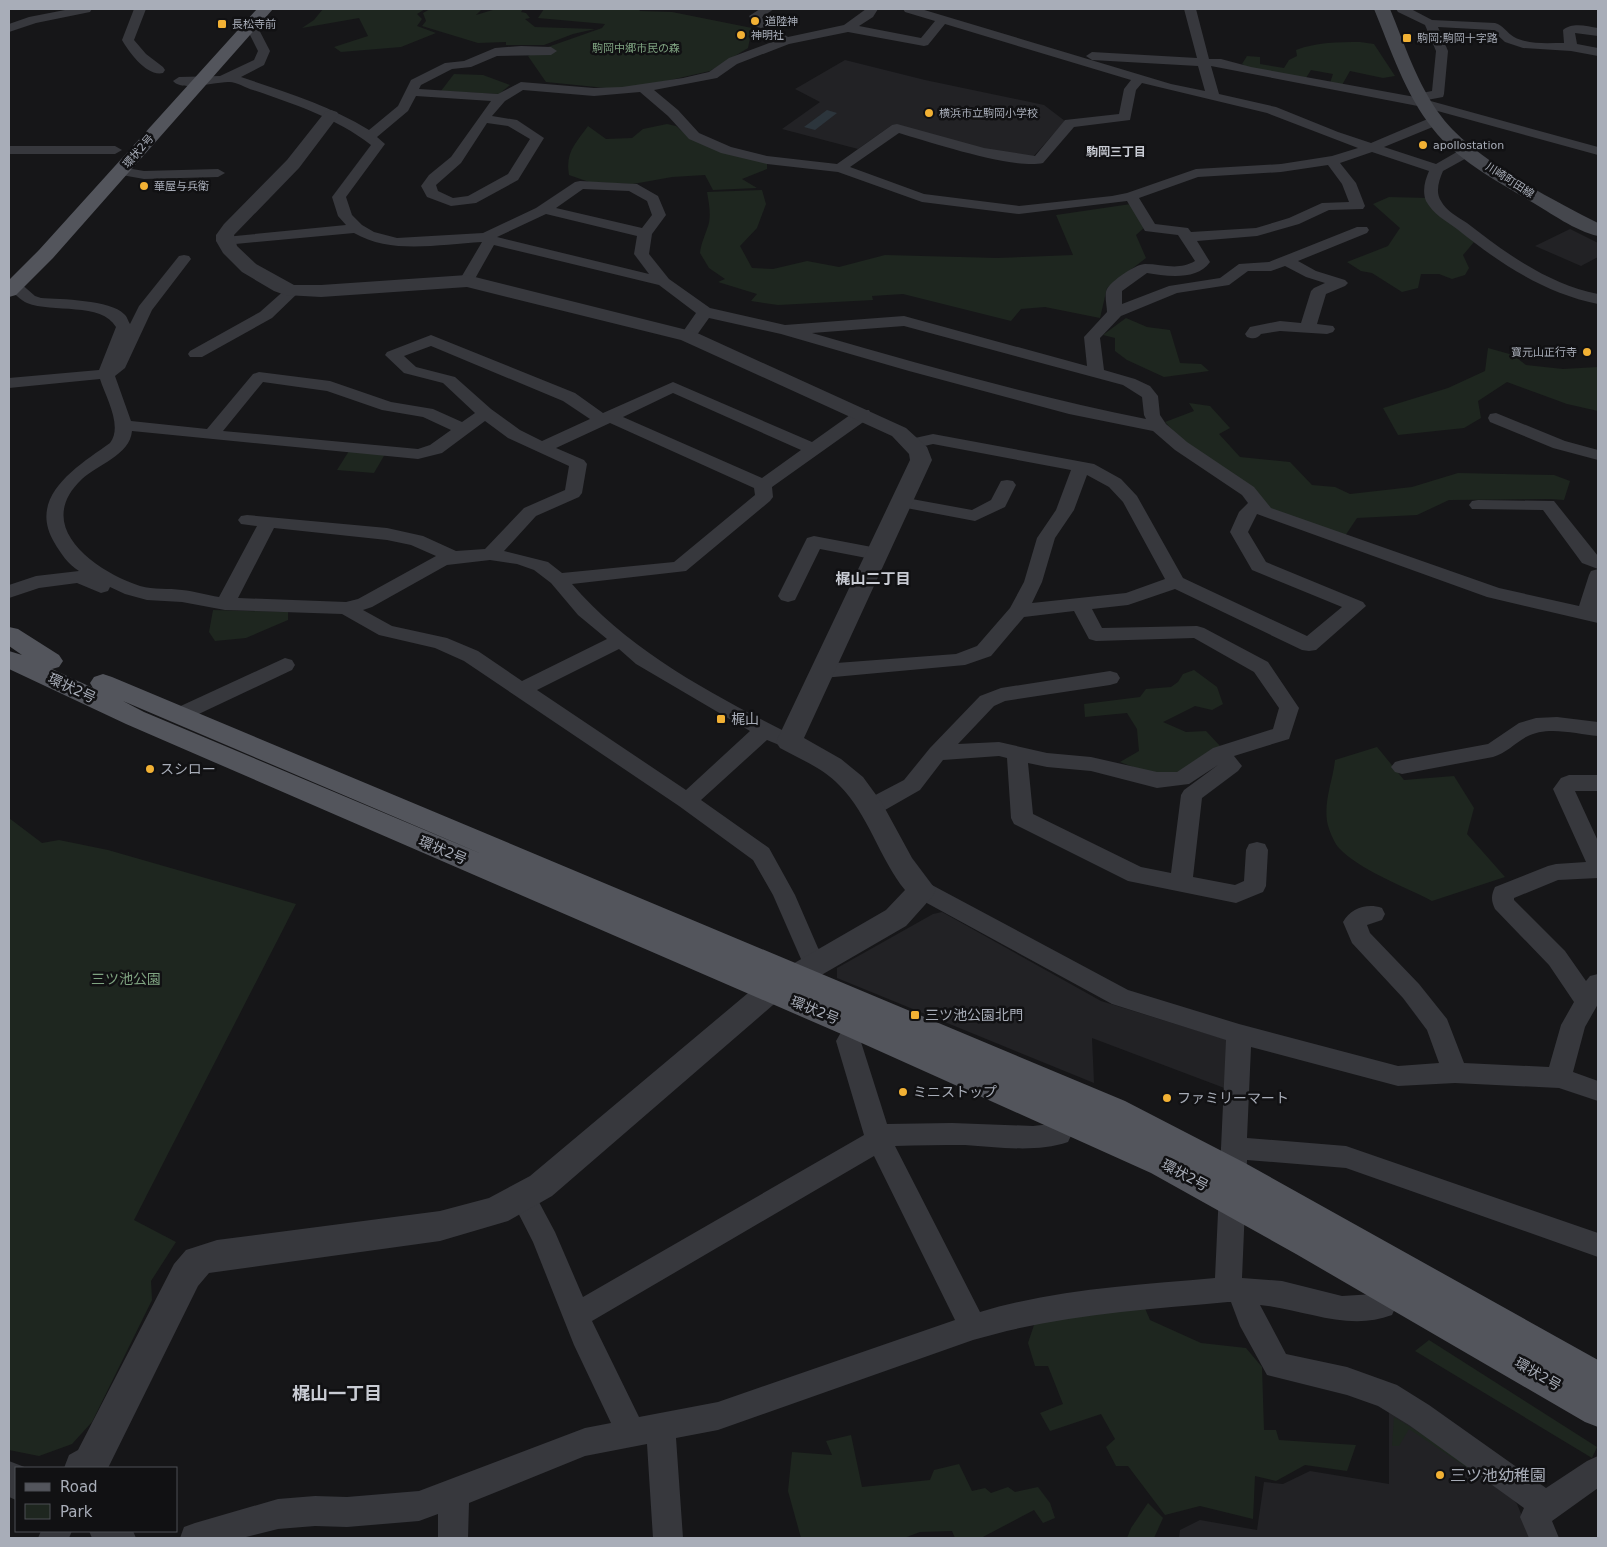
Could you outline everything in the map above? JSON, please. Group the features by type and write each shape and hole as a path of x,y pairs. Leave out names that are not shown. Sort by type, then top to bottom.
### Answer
{"main road":[{"name":"環状2号","path":"160,102 179,80 249,17 265,9"},
{"name":"川崎町田線","path":"1382,9 1422,100 1435,121 1467,152 1524,190 1598,230"},
{"name":"環状2号","path":"10,282 46,254 199,82 249,17"},
{"name":"環状2号","path":"102,164 128,136"},
{"path":"10,282 27,249"},
{"name":"環状2号","path":"9,636 45,659 795,976 1072,1107 1164,1163 1233,1174 1598,1380"},
{"name":"環状2号","path":"9,659 135,718 795,976 857,1027 1072,1107"},
{"name":"環状2号","path":"1233,1174 1389,1290 1598,1409"}],"street":[{"path":"9,28 33,20 86,9"},
{"path":"140,9 128,40 132,48 142,58 159,70"},
{"path":"768,9 755,16 758,22 786,41"},
{"path":"483,119 512,123 537,138 516,174 465,202 451,202 432,194 428,186 434,177 454,162 483,119 501,98 521,86 594,92 683,82 713,75 732,61 786,41 848,28 869,14 872,9"},
{"path":"910,9 1139,78 1289,116 1333,135 1437,169"},
{"path":"1190,9 1212,97"},
{"path":"1402,9 1430,23 1495,27 1509,39 1518,42 1545,47 1571,47 1598,52"},
{"path":"179,80 218,82 232,78 260,62 264,50 249,17"},
{"path":"848,28 924,42 943,19"},
{"path":"1422,100 1438,94 1441,77 1442,51 1430,23"},
{"path":"1571,47 1569,30 1583,29 1598,32"},
{"path":"370,136 403,108 416,82 449,66 467,64 495,52 521,50 551,51"},
{"path":"1067,57 1079,55 1221,63 1249,71 1422,100 1598,151"},
{"path":"232,78 331,115 370,136 378,144 339,197 345,216 357,228 369,235 398,242 488,238 664,282"},
{"path":"840,168 897,128 980,151 1007,157 1038,160 1070,123 1125,117 1130,89 1139,78"},
{"path":"643,88 673,113 694,136 726,150 767,160 840,168 922,198 1020,210 1112,200 1131,196 1196,173 1281,168 1331,160 1371,148 1435,121"},
{"path":"411,92 501,98"},
{"path":"331,115 293,164 225,235 225,241 229,249 244,264 281,287 292,291 321,292 467,281 688,336 899,432 919,452 920,460 789,742"},
{"path":"9,150 115,150"},
{"path":"1467,152 1437,169 1431,186 1433,202 1446,215 1512,264 1559,287 1597,298"},
{"path":"1187,238 1257,232 1327,206 1358,206 1348,183 1331,160"},
{"path":"121,170 144,175 218,173"},
{"path":"467,281 488,238 544,209 580,185 632,187 653,199 659,215 645,233 641,254 664,282 705,312 785,330 915,368 1075,410 1159,427"},
{"path":"1115,313 1114,290 1126,279 1144,268 1172,272 1192,270 1203,262 1182,231 1150,228 1131,196"},
{"path":"544,209 645,233"},
{"path":"1280,225 1318,247"},
{"path":"225,241 357,228"},
{"path":"1096,372 1092,338 1115,313 1174,289 1224,282 1244,266 1271,266 1362,230"},
{"path":"9,383 106,374 117,368 145,309 184,260"},
{"path":"1285,260 1311,274 1340,283 1319,291 1308,327"},
{"path":"10,282 30,299 39,302 93,307 118,316 124,327 106,374 124,425 124,438 116,447 75,476 58,500 54,514 61,538 70,553 84,566 132,590 147,594"},
{"path":"196,354 266,315 292,291"},
{"path":"688,336 705,312"},
{"path":"785,330 904,321 1096,372 1129,382 1144,390 1150,396 1152,415 1159,427 1181,446 1248,491 1265,512 1494,594 1592,615 1598,575"},
{"path":"1253,334 1256,330 1280,326 1326,329"},
{"path":"490,554 530,512 573,493 578,464 514,434 485,413 449,380 410,370 392,355 431,340 569,397 606,419 763,485"},
{"path":"211,435 258,377 330,386 388,406 427,414 464,429"},
{"path":"542,448 673,387 814,448"},
{"path":"124,425 418,454 436,449 485,413"},
{"path":"763,485 863,414"},
{"path":"1496,418 1558,445 1582,453 1598,455"},
{"path":"912,444 933,439 1088,468 1115,483 1131,500 1176,582 1309,645 1356,606 1259,566 1239,532 1248,512 1259,504"},
{"path":"823,671 958,660 984,651 1018,611 1033,582 1046,538 1065,510 1081,467"},
{"path":"558,579 679,567 764,497 763,485"},
{"path":"901,502 975,516 1000,503 1006,485"},
{"path":"1478,505 1548,505 1589,558 1598,563"},
{"path":"248,520 387,534 416,540 454,557"},
{"path":"225,604 268,522"},
{"path":"788,596 814,542 877,554"},
{"path":"9,592 36,582 79,577 121,596 147,594 182,596 225,604 346,608 365,603 440,561 454,557 490,554 520,559 540,566 558,579 585,611 643,659 743,719 766,729 838,769 853,784 870,808 902,867 922,890 1120,997 1239,1034 1398,1076 1455,1073 1559,1078 1598,1091"},
{"path":"1018,611 1128,599 1176,582"},
{"path":"937,753 1000,749 1047,760 1091,764 1157,780 1180,779 1220,753 1282,734 1288,708 1261,667 1197,632 1096,635 1080,604"},
{"path":"346,608 386,631 440,643 461,651 687,801 761,854 784,895 810,953 795,976"},
{"path":"521,690 620,641"},
{"path":"179,715 285,665"},
{"path":"870,808 912,785 937,753 987,700 1001,695 1110,678"},
{"path":"1402,767 1493,750 1504,745 1517,732 1527,727 1558,724 1598,729"},
{"path":"687,801 766,729"},
{"path":"1181,883 1192,795 1231,766 1220,753"},
{"path":"1017,754 1022,818 1136,875 1236,894 1255,886 1257,850"},
{"path":"1598,783 1569,783 1564,789 1598,865"},
{"path":"1559,1078 1573,1025 1593,992 1503,903 1503,893 1556,872 1598,870"},
{"path":"84,1467 91,1462 186,1275 198,1261 218,1255 440,1226 496,1210 523,1197 541,1186 795,976 896,918 922,890"},
{"path":"1374,914 1362,916 1355,922 1360,937 1411,990 1438,1026 1455,1073"},
{"path":"857,1027 848,1041 878,1138 973,1327"},
{"path":"1239,1034 1233,1174 1234,1289 1277,1364 1346,1381 1387,1395 1419,1415 1546,1506"},
{"path":"576,1316 878,1138 952,1134 1033,1137 1059,1134 1072,1107"},
{"path":"1233,1174 1346,1157 1598,1245"},
{"path":"523,1197 537,1220 561,1274 576,1316 631,1432"},
{"path":"195,1538 278,1514 315,1511 347,1512 418,1506 454,1494 585,1442 718,1416 973,1327 1013,1315 1065,1305 1234,1289 1282,1294 1342,1309 1382,1306 1389,1290"},
{"path":"661,1428 668,1538"},
{"path":"1544,1538 1535,1517 1546,1506 1598,1471"},
{"path":"453,1538 454,1494"},
{"path":"106,1532 121,1538"}],"shaded area":[{"name":"横浜市立駒岡小学校","path":"845,60 925,80 1044,105 1065,121 1032,158 1006,155 892,125 858,149 782,129 820,102 795,89"},
{"path":"827,110 837,113 815,130 804,127"},
{"path":"1570,229 1598,243 1598,257 1581,266 1535,246"},
{"path":"942,912 1101,1001 1231,1041 1227,1089 1092,1038 1094,1083 837,978 837,968 933,914"},
{"name":"三ツ池幼稚園","path":"1389,1411 1497,1479 1517,1504 1531,1538 1179,1538 1180,1530 1200,1520 1257,1530 1264,1482 1283,1484 1310,1471 1389,1484"}],"green space":[{"path":"323,9 425,9 417,14 422,19 417,26 436,33 401,47 341,52 334,47 368,36 359,18 302,28 314,20"},
{"path":"430,9 482,9 476,15 496,9 523,9 521,12 526,13 530,18 525,19 535,27 595,29 573,34 544,45 506,45 506,42 478,43 422,26 426,21 423,13"},
{"name":"駒岡中郷市民の森","path":"544,9 638,9 640,11 672,12 752,28 748,48 710,71 666,81 616,89 546,82 528,56 602,28 605,24 538,18"},
{"path":"1336,42 1374,44 1395,76 1383,78 1350,71 1342,85 1330,83 1333,74 1311,70 1306,78 1248,68 1242,64 1247,56 1260,57 1260,64 1284,68 1289,60 1297,56 1296,50 1304,47"},
{"path":"454,74 483,75 510,85 499,94 441,91"},
{"path":"667,124 676,126 690,138 767,163 767,169 742,179 757,188 713,190 705,175 672,177 633,184 589,182 569,175 570,154 588,126 606,139 632,138 643,129"},
{"path":"762,190 766,204 757,228 740,246 752,268 773,269 807,261 839,267 885,255 997,258 1073,255 1056,215 1131,204 1145,227 1136,235 1146,258 1107,288 1100,318 1045,307 1021,309 1011,321 903,294 872,296 873,300 778,305 751,301 757,294 718,282 725,279 709,268 700,253 709,225 710,211 707,192"},
{"path":"1389,197 1428,198 1429,203 1474,242 1463,255 1469,268 1465,275 1452,279 1439,274 1421,274 1418,288 1402,292 1372,273 1361,271 1347,262 1388,246 1400,228 1373,204"},
{"path":"1126,318 1147,327 1170,330 1180,363 1201,364 1209,371 1164,377 1127,360 1115,351 1115,338 1103,335"},
{"path":"1488,348 1513,355 1526,365 1563,369 1598,367 1598,411 1567,404 1507,382 1478,401 1481,418 1464,428 1398,435 1383,408 1448,388 1485,371"},
{"path":"1189,403 1210,406 1230,428 1219,434 1240,457 1290,462 1312,485 1335,487 1350,494 1412,487 1458,473 1554,475 1570,481 1564,500 1449,500 1417,515 1357,518 1345,536 1274,512 1179,437 1165,422 1194,411"},
{"path":"349,451 385,454 374,473 337,470"},
{"path":"213,610 288,612 288,620 246,638 215,641 209,632"},
{"path":"1194,670 1217,687 1223,704 1212,710 1195,706 1163,722 1186,732 1206,731 1220,746 1185,770 1160,773 1135,768 1120,762 1139,751 1137,729 1127,713 1085,717 1084,704 1140,697 1146,689 1171,687 1178,682 1183,674"},
{"path":"1377,747 1404,780 1454,776 1474,808 1467,834 1505,877 1432,901 1370,871 1358,864 1339,848 1330,831 1326,813 1335,760"},
{"name":"三ツ池公園","path":"9,818 42,843 59,840 108,850 296,904 134,1220 176,1242 151,1281 152,1300 92,1422 72,1444 39,1456 9,1450"},
{"path":"1144,1306 1150,1320 1201,1343 1246,1348 1262,1367 1264,1430 1276,1430 1279,1440 1356,1445 1347,1471 1305,1465 1276,1481 1255,1476 1253,1519 1200,1506 1165,1515 1128,1466 1116,1466 1106,1447 1115,1439 1101,1414 1050,1431 1040,1413 1063,1404 1048,1366 1035,1366 1028,1343 1036,1319"},
{"path":"1429,1340 1597,1447 1592,1458 1415,1351"},
{"path":"1394,1417 1472,1464 1469,1469 1409,1429 1399,1446 1392,1446"},
{"path":"851,1435 862,1487 930,1480 934,1470 959,1464 972,1491 985,1488 991,1493 1008,1487 1015,1492 1038,1487 1050,1503 1055,1518 1043,1523 1034,1510 981,1538 955,1538 952,1531 920,1532 904,1538 801,1538 788,1491 792,1452 832,1455 826,1441"},
{"path":"1148,1503 1163,1518 1154,1538 1127,1538 1131,1528"}],"place":[{"name":"道陸神","path":"755,21"},
{"name":"長松寺前","path":"222,24"},
{"name":"神明社","path":"741,35"},
{"name":"駒岡;駒岡十字路","path":"1407,38"},
{"name":"横浜市立駒岡小学校","path":"929,113"},
{"name":"apollostation","path":"1423,145"},
{"name":"華屋与兵衛","path":"144,186"},
{"name":"寶元山正行寺","path":"1587,352"},
{"name":"梶山","path":"721,719"},
{"name":"スシロー","path":"150,769"},
{"name":"三ツ池公園北門","path":"915,1015"},
{"name":"ミニストップ","path":"903,1092"},
{"name":"ファミリーマート","path":"1167,1098"},
{"name":"三ツ池幼稚園","path":"1440,1475"}],"district":[{"name":"駒岡三丁目","path":"1116,152"},
{"name":"梶山二丁目","path":"873,579"},
{"name":"梶山一丁目","path":"337,1394"}]}
